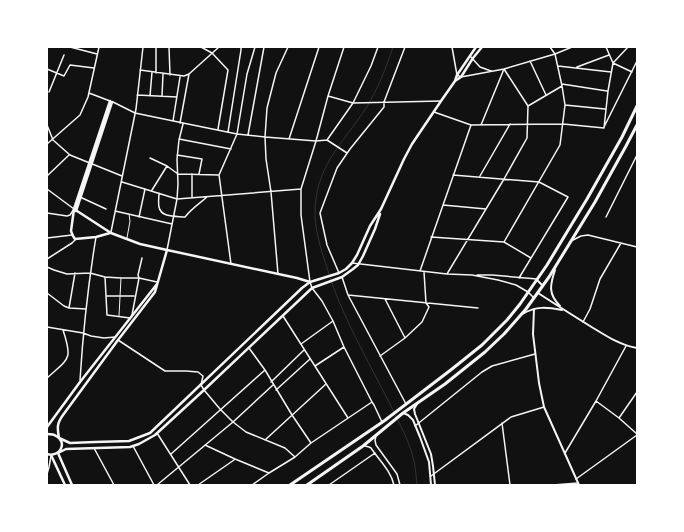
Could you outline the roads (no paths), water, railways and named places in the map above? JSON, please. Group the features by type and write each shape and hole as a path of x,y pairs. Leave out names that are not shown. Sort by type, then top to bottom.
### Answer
{"highway":[{"path":"290,485 383,422 482,345 511,314 520,304 547,265 587,199 622,137 637,106"},
{"path":"307,485 363,446 377,433 445,384 485,352 504,334 538,293 573,240 637,125"}],"main road":[{"path":"47,454 51,455 66,449 133,446 146,441 157,433 204,390 312,288 340,278 358,265 375,229 381,209 404,159 476,47"},
{"path":"455,81 461,77 482,47"},
{"path":"111,101 79,197 71,231 75,239 96,238 111,233"},
{"path":"47,434 53,434 70,443 129,441 147,435 163,422 310,282 338,274 346,270 352,264 370,226 381,209"},
{"path":"75,210 111,233 140,244 310,282"},
{"path":"58,453 62,448 59,438 59,421 78,393 155,292 167,250"},
{"path":"47,427 158,282"},
{"path":"58,453 72,485"},
{"path":"51,455 65,485"}],"street":[{"path":"70,47 97,54"},
{"path":"47,144 80,115 89,93 99,47"},
{"path":"111,233 135,113 143,47"},
{"path":"156,47 156,73"},
{"path":"169,47 170,75"},
{"path":"201,47 212,53 228,70 218,130"},
{"path":"140,70 184,76 189,74 219,47"},
{"path":"228,132 242,50 241,47"},
{"path":"231,264 219,175 237,134 247,74 255,47"},
{"path":"248,135 264,47"},
{"path":"278,274 265,137 267,108 276,73 288,47"},
{"path":"289,139 319,47"},
{"path":"344,47 301,189 301,215 312,288 322,301 333,321 344,347 383,422"},
{"path":"327,140 353,103 371,66 378,47"},
{"path":"338,274 327,245 320,213 337,168 347,153 384,107 383,102 405,47"},
{"path":"452,47 457,75 461,77 504,69 555,54 572,47"},
{"path":"504,242 560,146 565,105 555,54 550,47"},
{"path":"606,47 613,63 632,72"},
{"path":"604,128 613,63 628,47"},
{"path":"49,92 64,55"},
{"path":"470,55 480,66 493,71"},
{"path":"575,67 609,55"},
{"path":"530,61 546,96"},
{"path":"604,128 637,61"},
{"path":"47,69 64,76 70,64 94,68"},
{"path":"558,66 611,72"},
{"path":"447,274 527,138 528,106 504,69"},
{"path":"481,125 504,69"},
{"path":"150,96 152,72"},
{"path":"162,74 162,96"},
{"path":"167,250 177,199 177,155 189,74"},
{"path":"173,121 180,76"},
{"path":"528,106 562,85 608,91"},
{"path":"89,93 111,101 135,113 237,134 316,141 327,140 347,153"},
{"path":"137,95 177,97"},
{"path":"328,96 353,103 441,101"},
{"path":"565,105 606,109"},
{"path":"434,112 471,125 563,124 604,128"},
{"path":"480,177 510,124"},
{"path":"47,125 53,140 70,155 122,176"},
{"path":"420,270 471,125"},
{"path":"179,139 230,149"},
{"path":"47,176 70,155"},
{"path":"177,155 202,159 199,174"},
{"path":"606,217 637,155"},
{"path":"150,158 167,166 178,174 219,175"},
{"path":"151,191 167,166"},
{"path":"192,174 192,198"},
{"path":"453,175 539,182 568,197 519,278"},
{"path":"121,182 177,199 301,189"},
{"path":"139,217 145,189"},
{"path":"47,190 75,210 70,215 66,216 47,213"},
{"path":"159,193 160,211 171,216 185,217 207,197"},
{"path":"79,197 106,209"},
{"path":"443,204 486,209"},
{"path":"115,211 172,224"},
{"path":"47,238 72,235"},
{"path":"573,240 581,236 588,235 637,247"},
{"path":"432,237 504,242 532,258"},
{"path":"80,382 83,333 96,238"},
{"path":"47,259 72,243 75,239"},
{"path":"583,322 590,309 600,279 621,243"},
{"path":"105,277 107,315 131,317 142,258"},
{"path":"352,264 447,274 492,275 537,279 543,286"},
{"path":"556,266 552,280 551,293 555,302 563,310"},
{"path":"47,267 67,274 90,273 105,277 139,278 158,282"},
{"path":"380,356 406,338 422,322 429,307 426,303 424,271"},
{"path":"69,308 75,273"},
{"path":"472,275 516,285 528,292 534,298"},
{"path":"340,278 406,404"},
{"path":"47,293 64,306 69,308 86,309"},
{"path":"538,293 606,336 626,346 637,348"},
{"path":"348,295 478,308"},
{"path":"106,296 135,296"},
{"path":"385,299 406,338"},
{"path":"520,316 542,307 563,310"},
{"path":"534,309 533,334 535,354 544,407 578,484 553,485"},
{"path":"282,316 348,418"},
{"path":"301,344 333,321"},
{"path":"47,327 104,338 115,337"},
{"path":"47,378 67,359 69,352 63,330"},
{"path":"118,340 165,371 186,370 198,372 203,376 201,385 204,390 220,410 233,422 246,432 285,448 295,457"},
{"path":"565,453 626,346"},
{"path":"315,366 344,347"},
{"path":"249,348 265,370 276,390 311,443"},
{"path":"271,382 304,350"},
{"path":"415,426 482,372 492,366 535,354"},
{"path":"276,390 310,359"},
{"path":"171,454 265,370"},
{"path":"265,440 326,384"},
{"path":"133,446 155,485 206,445 273,385"},
{"path":"619,418 637,392"},
{"path":"576,479 637,435 619,418 596,401"},
{"path":"252,485 295,457 311,443 372,402"},
{"path":"417,404 414,409 418,423 431,454 435,485"},
{"path":"431,476 511,417 544,407"},
{"path":"403,414 408,415 413,420 429,462 431,485"},
{"path":"502,423 510,485"},
{"path":"157,433 190,485"},
{"path":"377,433 375,440 376,445 397,474 400,485"},
{"path":"206,445 269,473"},
{"path":"363,446 369,447 375,453 393,479 394,485"},
{"path":"94,448 114,485"},
{"path":"329,485 375,453"},
{"path":"47,474 51,455"},
{"path":"198,485 235,459"},
{"path":"332,482 335,485"}],"lane":[{"path":"127,239 130,221 129,214"},
{"path":"119,317 122,278"}],"waterway":[{"path":"329,274 320,245 315,216 319,184 324,170 331,158 370,101 388,63 393,47"},
{"path":"330,278 351,329 394,412"},
{"path":"395,415 411,450 417,485"}]}
